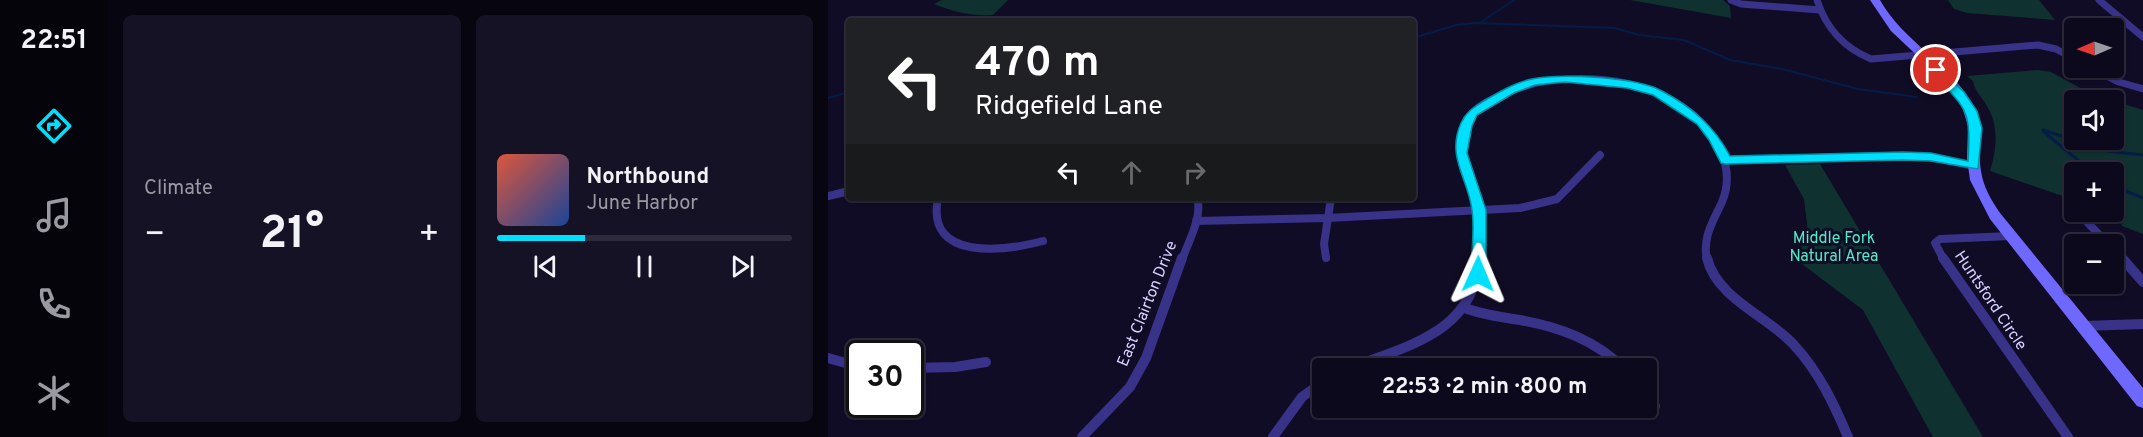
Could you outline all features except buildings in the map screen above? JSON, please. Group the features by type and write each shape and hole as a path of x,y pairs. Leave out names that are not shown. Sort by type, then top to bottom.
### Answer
{"street":[{"path":"1731,0 1741,4 1820,10"},
{"path":"1817,0 1828,26 1855,54 1871,58 2038,45 2064,53"},
{"path":"1875,0 1886,21 1956,89 1971,111 1976,128 1974,166 1981,195 2143,401"},
{"path":"2099,0 2143,37"},
{"path":"2110,78 2143,89"},
{"path":"1374,358 1433,333 1465,308 1478,274 1479,210 1461,153 1466,126 1472,113 1487,102 1533,82 1583,79 1628,85 1657,92 1701,122 1715,139 1725,160 1727,194 1705,236 1707,262 1726,294 1781,332 1818,375 1848,437"},
{"path":"1197,221 1328,218 1520,208 1557,199 1600,155"},
{"path":"1725,160 1903,156 1931,157 1974,166"},
{"path":"828,196 846,192"},
{"path":"937,201 934,209 935,222 944,235 961,245 980,249 1007,250 1043,241"},
{"name":"East Clairton Drive","path":"1082,437 1130,387 1146,358 1197,221 1198,201"},
{"path":"1326,258 1324,244 1331,201"},
{"path":"2087,222 2098,234"},
{"name":"Huntsford Circle","path":"2011,236 1940,239 1935,243 1936,250 2068,437"},
{"path":"2124,261 2143,282"},
{"path":"1465,308 1488,318 1517,319 1555,326 1585,340 1613,358"},
{"path":"2083,326 2143,324"},
{"path":"828,358 846,363"},
{"path":"924,368 956,367 986,362"},
{"path":"1273,437 1302,397 1312,390"}],"green space":[{"path":"942,0 1008,0 993,15 977,15 934,4"},
{"path":"1630,0 1723,0 1730,6 1731,18"},
{"path":"1948,0 2039,0 2055,20 1967,13 1954,9"},
{"path":"2038,70 2051,72 2084,90 2064,90 2064,150 2124,150 2124,104 2143,110 2143,234 2122,226 2121,222 2124,222 2124,162 2064,162 2064,197 1990,171 1995,146 1994,122 1973,81 1967,76"},
{"name":"Middle Fork Natural Area","path":"1820,164 1983,437 1933,437 1863,310 1798,261 1796,253 1808,232 1804,199 1785,165"}],"waterway":[{"path":"1481,22 1514,0"},
{"path":"1416,37 1456,25 1475,23 1615,28 1639,35 1684,40 1730,60 1782,69 1858,89 1917,97"},
{"path":"828,98 846,93"},
{"path":"2043,130 2107,151 2143,155"},
{"path":"2044,132 2080,162"},
{"path":"2124,190 2143,198"}],"route":[{"path":"1478,274 1479,210 1461,153 1466,126 1472,113 1510,90 1533,82 1583,79 1628,85 1657,92 1682,106 1701,122 1715,139 1725,160 1903,156 1931,157 1974,166 1976,128 1971,111 1960,94 1936,70"}]}
